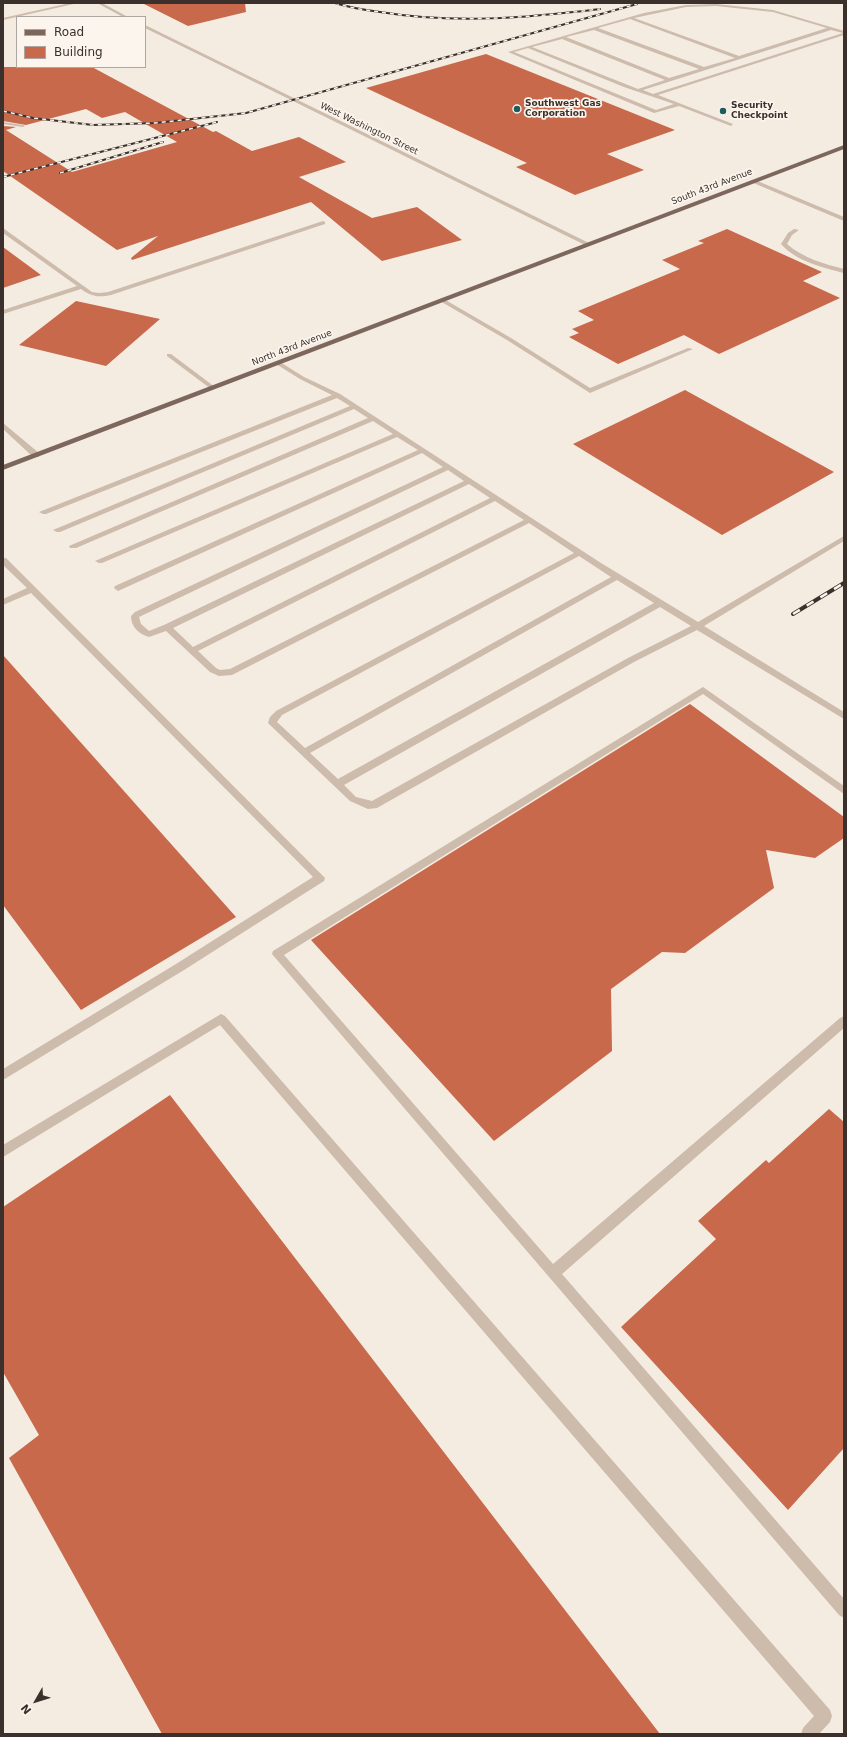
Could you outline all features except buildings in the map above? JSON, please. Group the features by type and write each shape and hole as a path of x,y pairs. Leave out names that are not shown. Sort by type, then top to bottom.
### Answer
{"main road":[{"name":"South 43rd Avenue","path":"587,244 844,147"},
{"name":"North 43rd Avenue","path":"3,468 587,244"}],"street":[{"path":"17,16 76,3"},
{"path":"99,3 124,16"},
{"path":"678,104 656,112 510,52 630,18 686,6 716,5 773,11 832,28 844,33"},
{"path":"3,19 16,16"},
{"path":"630,18 740,58"},
{"name":"West Washington Street","path":"146,26 587,244"},
{"path":"593,28 704,69"},
{"path":"638,90 832,28"},
{"path":"654,95 844,33"},
{"path":"561,37 670,80"},
{"path":"528,47 731,125"},
{"path":"3,123 23,126"},
{"path":"753,181 844,219"},
{"path":"3,230 90,294 99,295 109,294 323,223"},
{"path":"796,230 790,234 784,244 791,251 826,266 844,271"},
{"path":"3,312 81,287"},
{"path":"442,300 509,339 590,391 690,349"},
{"path":"169,356 213,388"},
{"path":"278,363 302,378 338,395 579,553 844,716"},
{"path":"43,512 338,395"},
{"path":"57,530 355,406"},
{"path":"73,546 374,418"},
{"path":"3,425 36,455"},
{"path":"99,562 398,434"},
{"path":"118,588 424,450"},
{"path":"449,467 135,616 137,625 149,634 168,627 470,481"},
{"path":"193,650 496,498"},
{"path":"168,627 213,670 219,673 232,672 530,520"},
{"path":"579,553 279,713 273,719 273,723 303,753 359,802 368,806 379,803 631,660 698,626 844,538"},
{"path":"3,560 320,878 180,967 3,1074"},
{"path":"303,753 617,577"},
{"path":"3,602 32,589"},
{"path":"337,784 660,603"},
{"path":"844,791 703,690 277,954 844,1610"},
{"path":"3,1152 221,1019 824,1716 809,1734"},
{"path":"553,1273 844,1021"}],"railway":[{"path":"335,3 358,9 408,16 463,19 545,15 600,9"},
{"path":"3,111 33,118 93,125 155,123 246,113 637,4"},
{"path":"3,177 217,122"},
{"path":"60,173 163,142"},
{"path":"793,614 844,583"}],"place":[{"name":"Southwest Gas Corporation","path":"517,109"},
{"name":"Security Checkpoint","path":"723,111"}]}
